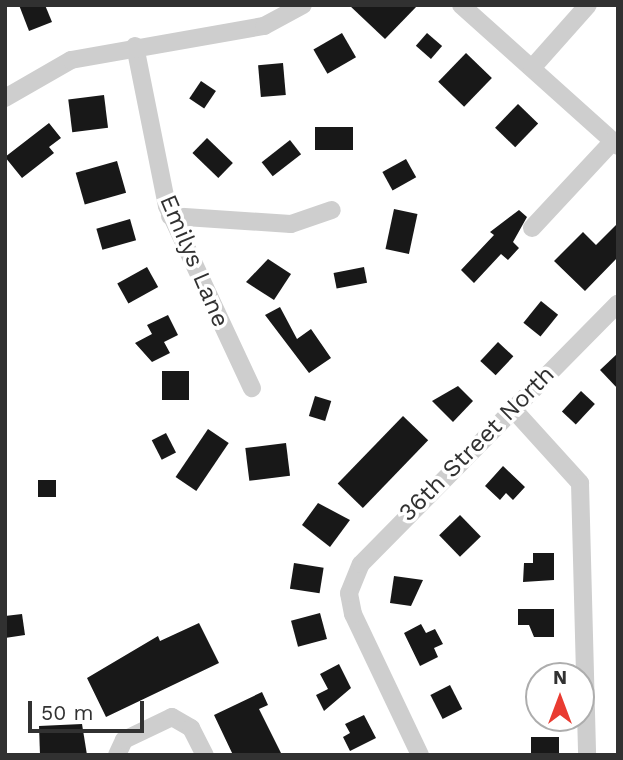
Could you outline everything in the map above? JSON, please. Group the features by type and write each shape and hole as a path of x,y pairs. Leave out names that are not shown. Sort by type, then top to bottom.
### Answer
{"street":[{"path":"5,98 50,68 135,46 264,26 303,5"},
{"path":"461,5 613,141 532,228"},
{"path":"532,68 588,5"},
{"name":"Emilys Lane","path":"135,46 170,216 252,388"},
{"path":"170,216 291,224 331,210"},
{"name":"36th Street North","path":"420,755 364,641 349,593 361,564 382,538 618,303"},
{"path":"513,409 580,483 587,755"},
{"path":"117,755 124,740 172,717 191,728 205,755"}],"building":[{"path":"19,5 45,5 52,22 29,31"},
{"path":"349,5 418,5 385,39"},
{"path":"342,33 356,57 327,74 313,50"},
{"path":"427,33 442,46 431,59 416,46"},
{"path":"466,53 492,78 464,107 438,82"},
{"path":"283,63 286,95 261,97 258,65"},
{"path":"201,81 216,91 204,108 189,98"},
{"path":"104,95 108,128 72,132 68,99"},
{"path":"518,104 538,123 515,147 495,128"},
{"path":"49,123 61,138 49,147 54,153 22,178 5,157"},
{"path":"315,127 353,127 353,150 315,150"},
{"path":"207,138 233,163 218,178 192,153"},
{"path":"290,140 301,154 273,176 262,162"},
{"path":"406,159 416,177 393,190 382,172"},
{"path":"117,161 126,193 85,205 76,173"},
{"path":"394,209 417,214 409,254 385,249"},
{"path":"519,210 527,217 513,242 519,248 508,260 501,254 474,283 461,270 494,235 490,232"},
{"path":"130,219 136,240 102,250 96,229"},
{"path":"618,223 618,257 585,291 554,261 583,232 596,245"},
{"path":"268,259 291,274 274,300 246,282"},
{"path":"147,267 158,287 128,304 117,283"},
{"path":"364,267 367,283 337,289 334,273"},
{"path":"541,301 558,315 540,337 523,323"},
{"path":"280,307 297,339 311,329 331,358 309,373 265,315"},
{"path":"168,315 178,335 164,342 170,353 152,362 135,343 152,334 147,325"},
{"path":"498,342 513,356 496,375 480,361"},
{"path":"618,353 618,389 600,370"},
{"path":"162,371 189,371 189,400 162,400"},
{"path":"458,386 473,401 453,422 432,401"},
{"path":"581,391 595,404 576,424 562,411"},
{"path":"315,396 331,401 325,421 309,416"},
{"path":"403,416 428,440 363,508 338,484"},
{"path":"208,429 229,443 196,491 176,477"},
{"path":"166,433 176,453 162,460 152,440"},
{"path":"286,443 290,476 249,481 245,448"},
{"path":"503,466 525,487 513,500 506,493 500,500 485,486"},
{"path":"38,480 56,480 56,497 38,497"},
{"path":"318,503 350,520 330,547 302,525"},
{"path":"460,515 481,537 460,557 439,535"},
{"path":"533,553 554,553 554,580 523,582 524,563 533,563"},
{"path":"294,563 324,568 320,593 290,589"},
{"path":"394,576 423,580 411,606 390,603"},
{"path":"518,609 554,609 554,637 534,637 529,625 518,625"},
{"path":"320,613 327,639 298,647 291,621"},
{"path":"22,614 25,635 5,638 5,616"},
{"path":"199,623 219,663 106,717 87,678 158,636 160,641"},
{"path":"421,624 426,633 435,629 443,644 434,648 438,657 420,666 404,633"},
{"path":"339,664 351,688 324,711 316,695 328,689 320,674"},
{"path":"450,685 462,709 443,719 430,695"},
{"path":"262,692 268,705 259,709 282,755 233,755 214,715"},
{"path":"364,715 376,738 350,751 343,737 350,733 345,724"},
{"path":"82,724 87,755 40,755 39,726"},
{"path":"531,737 559,737 559,755 531,755"}]}
